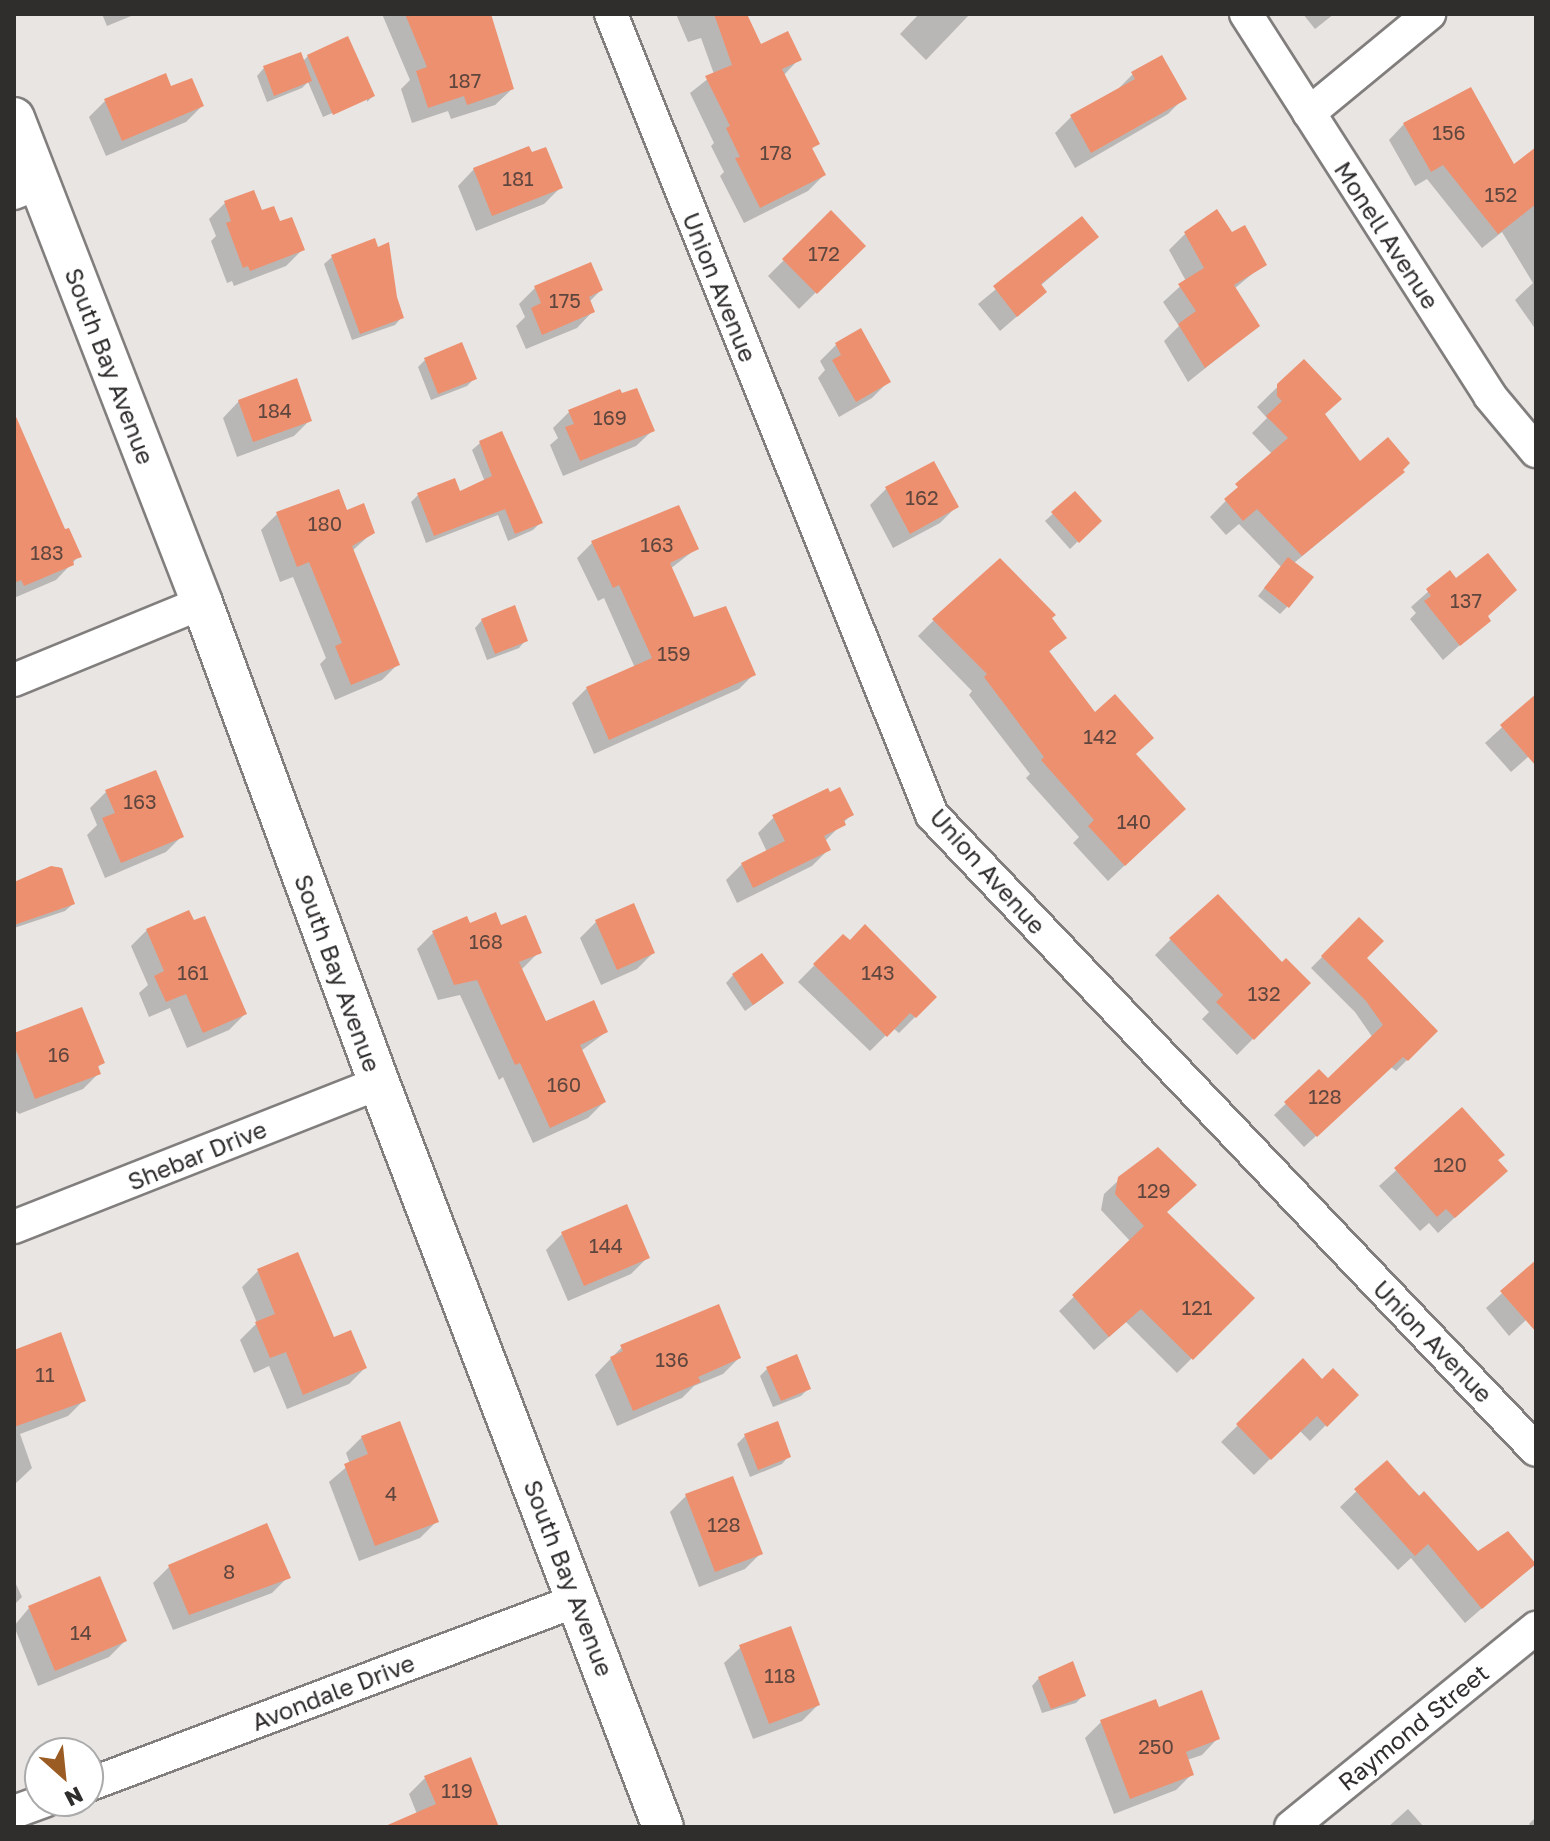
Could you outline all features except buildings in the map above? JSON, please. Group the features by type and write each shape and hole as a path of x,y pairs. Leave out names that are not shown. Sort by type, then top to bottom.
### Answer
{"street":[{"name":"Union Avenue","path":"611,14 932,815 1536,1450"},
{"name":"Monell Avenue","path":"1246,14 1490,396 1536,451"},
{"path":"1309,113 1429,14"},
{"name":"South Bay Avenue","path":"14,118 26,188 202,603 379,1083 663,1827"},
{"path":"14,680 202,603"},
{"name":"Shebar Drive","path":"14,1227 379,1083"},
{"name":"Avondale Drive","path":"104,1779 578,1600"},
{"name":"Raymond Street","path":"1291,1827 1536,1628"}]}
